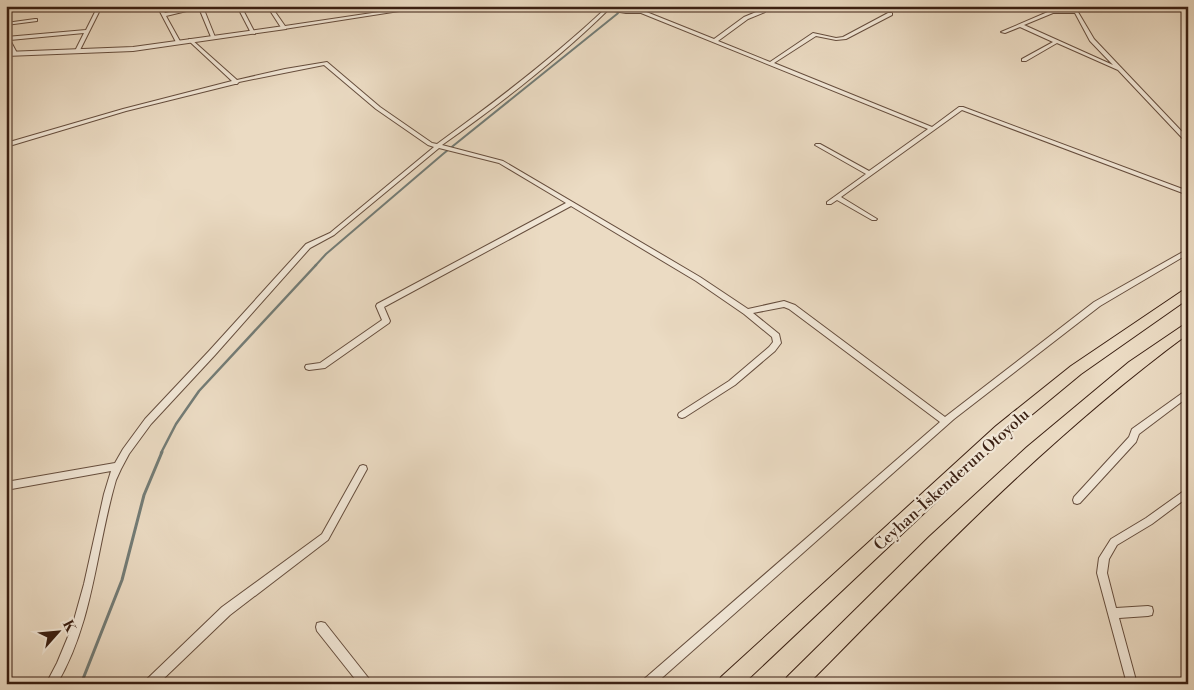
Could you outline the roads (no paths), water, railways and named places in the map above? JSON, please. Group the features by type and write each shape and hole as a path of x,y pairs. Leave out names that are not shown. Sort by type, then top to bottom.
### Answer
{"highway":[{"name":"Ceyhan-İskenderun Otoyolu","path":"728,684 1001,431 1076,370 1188,292"},
{"name":"Ceyhan-İskenderun Otoyolu","path":"794,684 1029,453 1104,390 1188,327"}],"street":[{"path":"77,51 98,10 98,6"},
{"path":"159,6 179,43"},
{"path":"164,15 201,6 213,37"},
{"path":"239,6 253,33"},
{"path":"269,6 284,28"},
{"path":"6,54 132,49 253,33 429,6"},
{"path":"1070,6 1076,12 1092,40 1188,141"},
{"path":"51,684 57,675 78,621 86,594 110,485 117,466 132,443 168,399 308,246 332,234 576,39 609,8 626,12 642,12 933,130"},
{"path":"714,41 746,18 763,11"},
{"path":"1003,32 1052,12 1076,12"},
{"path":"771,63 815,34 836,39 844,38 890,14"},
{"path":"6,24 35,20"},
{"path":"1020,24 1121,71"},
{"path":"15,53 6,39 87,31"},
{"path":"191,40 237,83"},
{"path":"1024,60 1056,42"},
{"path":"6,145 155,101 325,63 398,122 430,144 502,162 698,279 747,312 776,336 778,343 732,383 682,415"},
{"path":"829,203 933,130 959,109 965,108 1188,193"},
{"path":"818,145 870,174"},
{"path":"837,197 874,219"},
{"path":"309,367 322,366 386,321 380,306 570,204"},
{"path":"647,684 946,422 1097,304 1188,251"},
{"path":"747,312 784,304 792,307 946,422"},
{"path":"1077,500 1133,440 1134,432 1188,392"},
{"path":"6,486 117,466"},
{"path":"150,684 226,611 325,537 363,469"},
{"path":"1132,684 1102,573 1104,558 1114,542 1149,521 1188,492"},
{"path":"1112,613 1148,611"},
{"path":"321,627 366,684"}],"waterway":[{"path":"315,266 326,254 443,154 617,14 624,6"},
{"path":"161,453 176,424 199,391 316,265"},
{"path":"81,684 122,580 144,495 162,452"}]}
